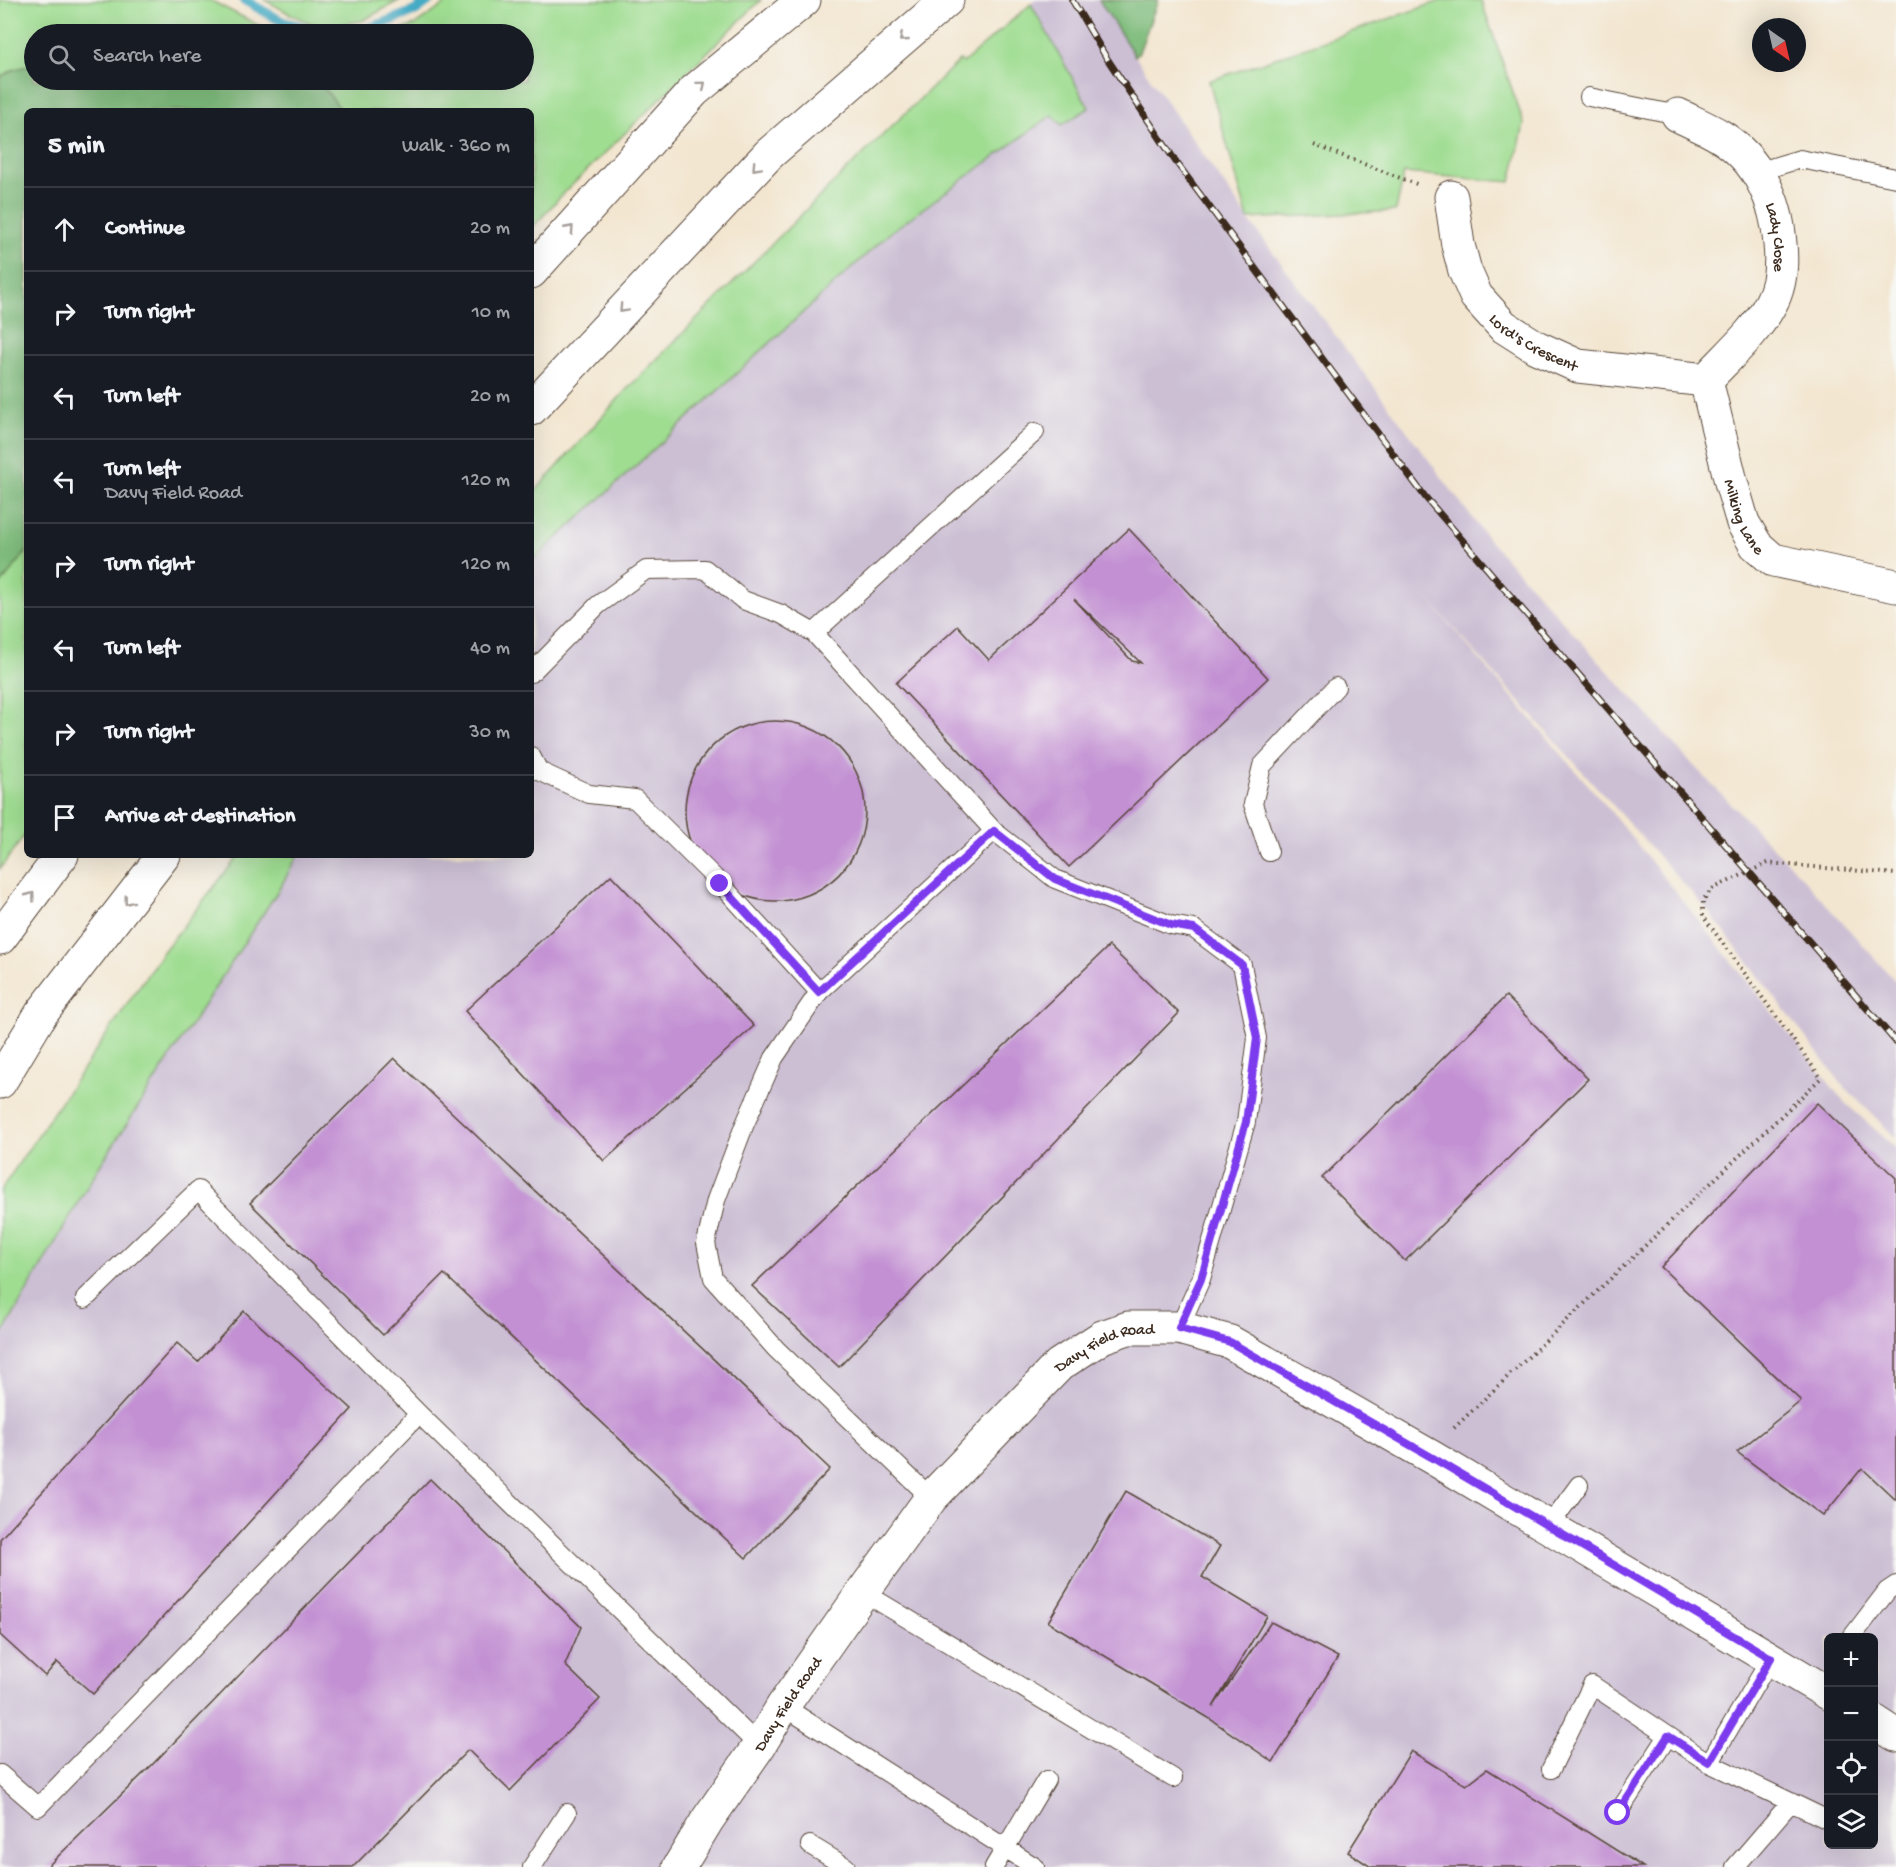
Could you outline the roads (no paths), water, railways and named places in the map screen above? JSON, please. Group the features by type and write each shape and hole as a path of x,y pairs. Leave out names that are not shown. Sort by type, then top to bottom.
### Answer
{"main road":[{"path":"534,269 694,91 804,0"},
{"path":"534,406 769,154 947,0"},
{"name":"Lady Close","path":"1678,116 1720,136 1747,159 1765,184 1779,232 1782,267 1773,300 1758,324 1706,380"},
{"name":"Lord's Crescent","path":"1451,197 1458,245 1476,296 1503,326 1536,347 1578,366 1706,380"},
{"name":"Milking Lane","path":"1706,380 1743,523 1756,545 1773,560 1896,586"},
{"path":"0,938 60,858"},
{"path":"0,1082 40,1014 162,858"},
{"name":"Davy Field Road","path":"679,1867 783,1706 931,1498 1059,1365 1102,1337 1128,1328 1179,1328 1230,1342 1549,1526 1771,1658 1824,1682"},
{"path":"1878,1723 1896,1734"}],"lane":[{"path":"1589,97 1678,116"},
{"path":"1757,172 1800,159 1896,178"},
{"path":"814,633 1035,432"},
{"path":"534,671 598,605 646,570 705,569 743,600 780,614 814,633 994,831 1055,879 1171,925 1194,929 1242,965 1257,1038 1246,1122 1201,1279 1179,1328"},
{"path":"1269,852 1253,804 1262,766 1336,687"},
{"path":"534,762 539,771 589,794 635,800 720,884 819,992"},
{"path":"931,1498 776,1349 713,1278 706,1242 716,1200 744,1126 774,1058 819,992 994,831"},
{"path":"85,1299 198,1190 419,1414 759,1746"},
{"path":"0,1774 38,1807 419,1414"},
{"path":"1549,1526 1579,1485"},
{"path":"1855,1633 1887,1591 1896,1585"},
{"path":"863,1592 1173,1778"},
{"path":"1709,1762 1771,1658"},
{"path":"1551,1769 1592,1685 1709,1762 1824,1818"},
{"path":"783,1706 1035,1867"},
{"path":"1618,1813 1668,1736"},
{"path":"994,1867 1046,1780"},
{"path":"1735,1867 1791,1802"},
{"path":"532,1867 567,1813"},
{"path":"810,1845 846,1867"}],"waterway":[{"path":"244,0 291,24"},
{"path":"381,24 415,11 430,0"}],"railway":[{"path":"1072,0 1106,57 1176,162 1426,498 1896,1042"}]}
